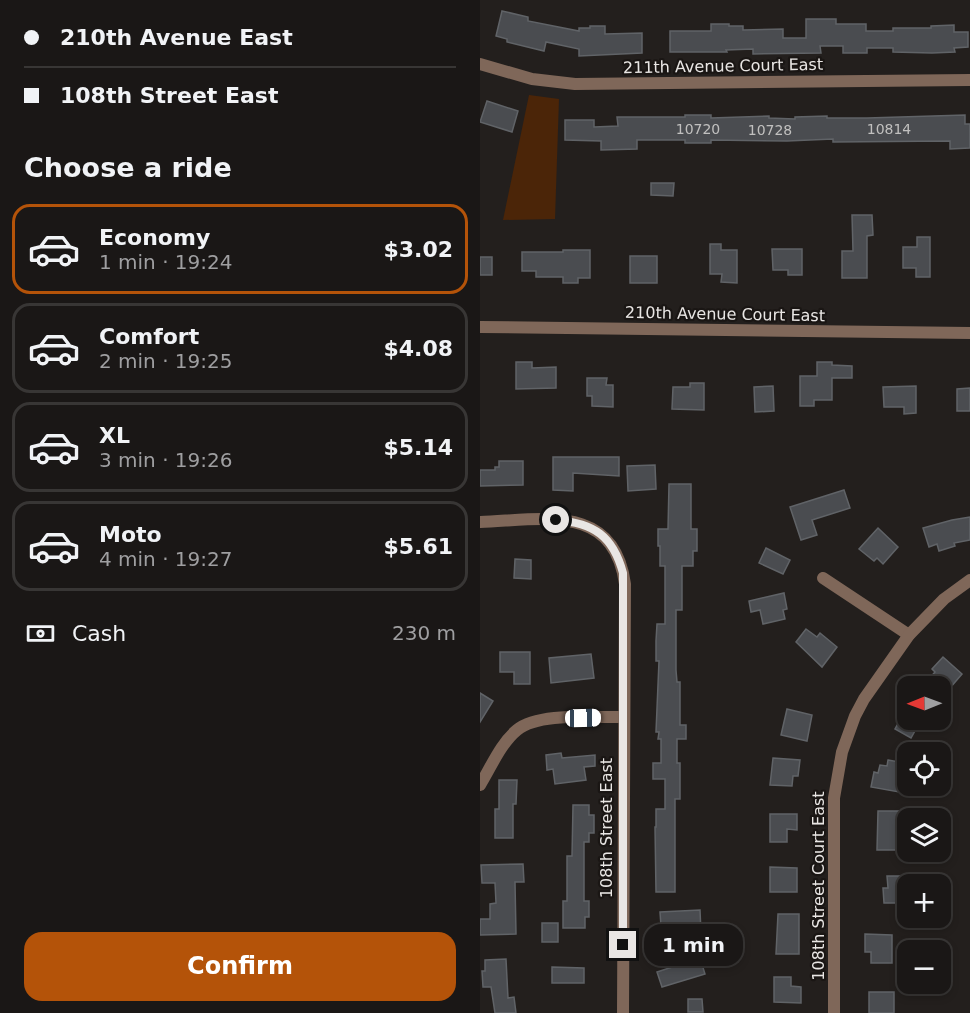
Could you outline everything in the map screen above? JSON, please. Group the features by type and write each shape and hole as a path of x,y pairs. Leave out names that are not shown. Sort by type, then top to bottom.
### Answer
{"street":[{"name":"211th Avenue Court East","path":"480,64 532,80 575,84 970,80"},
{"name":"210th Avenue Court East","path":"480,327 970,333"},
{"name":"108th Street East","path":"480,522 573,521 592,528 608,540 619,556 625,584 623,1013"},
{"path":"823,578 909,635"},
{"name":"108th Street Court East","path":"834,1013 835,784 842,752 855,716 877,679 909,635 944,599 970,580"},
{"path":"480,785 506,742 517,730 526,725 543,718 623,717"}],"shaded area":[{"path":"529,95 559,99 555,219 503,220"}],"building":[{"path":"502,11 528,17 528,21 579,31 579,28 605,26 605,34 642,33 642,53 579,56 579,49 546,42 544,51 507,42 507,39 496,36"},
{"path":"806,19 836,19 836,24 866,24 866,31 893,31 893,28 931,28 931,26 954,25 954,32 968,32 968,47 954,48 955,52 932,53 893,52 893,48 867,48 867,53 843,53 843,46 820,46 821,53 753,54 753,49 726,50 727,52 670,52 670,31 711,31 711,24 729,24 729,26 743,26 743,30 783,29 783,38 806,38"},
{"path":"487,101 518,111 512,132 480,122"},
{"path":"685,115 711,115 711,118 769,116 769,118 795,119 795,117 827,116 827,118 867,118 965,115 965,124 970,124 970,148 950,149 950,141 833,142 833,139 711,140 711,143 685,143 685,140 637,140 637,149 601,150 601,141 565,140 565,120 594,120 594,127 618,126 617,117 685,117"},
{"path":"651,183 674,183 673,196 651,195"},
{"path":"852,215 872,215 873,235 867,236 867,278 842,278 842,251 853,251"},
{"path":"917,237 930,237 930,277 916,277 916,268 903,268 903,247 917,247"},
{"path":"710,244 721,244 721,250 737,250 737,283 721,282 722,274 710,274"},
{"path":"772,249 802,249 802,275 788,275 788,270 773,270"},
{"path":"563,250 590,250 590,278 578,278 578,283 563,283 563,277 536,277 536,271 522,271 522,252 563,252"},
{"path":"630,256 657,256 657,283 630,283"},
{"path":"480,257 492,257 492,275 480,275"},
{"path":"516,362 532,362 532,368 556,367 556,388 516,389"},
{"path":"817,362 852,366 852,378 832,378 832,400 814,400 814,406 800,406 800,376 817,376"},
{"path":"587,378 607,378 606,385 613,385 613,407 592,406 592,396 587,396"},
{"path":"690,383 704,383 704,410 672,409 673,387 690,387"},
{"path":"773,386 774,411 755,412 754,387"},
{"path":"916,386 916,413 904,414 904,407 884,407 883,387"},
{"path":"970,388 970,411 957,411 957,389"},
{"path":"553,457 619,457 619,476 573,473 573,491 553,490"},
{"path":"499,461 523,461 523,485 480,486 480,470 495,470 495,467 499,467"},
{"path":"655,465 656,489 628,491 627,466"},
{"path":"669,484 691,484 691,529 697,529 697,551 693,551 693,566 682,566 682,610 676,610 676,670 677,682 680,682 680,725 686,725 686,739 677,739 680,799 675,799 675,892 656,892 656,809 665,809 665,779 653,779 653,763 661,763 661,739 658,739 659,732 656,732 659,661 656,661 657,624 665,624 665,566 660,566 658,529 668,529"},
{"path":"844,490 850,508 812,520 817,535 801,540 790,507"},
{"path":"970,517 970,540 954,543 955,546 939,551 937,544 929,547 923,528"},
{"path":"878,528 898,547 883,564 877,558 874,561 859,549"},
{"path":"766,548 790,560 783,574 759,563"},
{"path":"515,559 531,560 531,579 514,578"},
{"path":"784,593 787,609 783,610 785,619 763,624 760,610 751,612 749,601"},
{"path":"806,629 817,637 820,633 837,647 822,667 796,642"},
{"path":"500,652 530,652 530,684 514,684 514,672 500,672"},
{"path":"591,654 594,678 551,683 549,658"},
{"path":"943,657 962,674 951,687 951,676 932,676 935,672 932,669"},
{"path":"480,693 493,701 480,722"},
{"path":"787,709 812,715 807,741 781,735"},
{"path":"897,725 897,730 915,730 911,738 895,729"},
{"path":"561,753 562,758 595,755 595,766 584,767 586,780 555,784 553,769 547,770 546,755"},
{"path":"773,758 800,760 798,776 793,776 792,786 770,785"},
{"path":"888,760 897,762 897,792 871,787 874,772 878,773 880,765 887,766"},
{"path":"499,780 517,780 516,804 513,804 513,838 495,838 495,809 499,809"},
{"path":"573,805 589,805 589,815 594,815 594,833 589,833 589,842 584,842 584,901 589,901 589,917 585,917 585,928 563,928 563,901 567,901 567,856 572,856"},
{"path":"878,811 897,811 897,850 877,850"},
{"path":"770,814 797,814 797,830 787,829 787,842 770,842"},
{"path":"523,864 524,882 515,882 516,934 480,935 480,919 490,919 490,904 496,903 495,883 482,883 481,865"},
{"path":"770,867 797,868 797,892 770,892"},
{"path":"887,876 897,876 897,903 884,903 883,888 888,888"},
{"path":"700,910 701,933 681,935 682,939 662,940 660,912"},
{"path":"778,914 799,914 799,954 776,954"},
{"path":"542,923 558,923 558,942 542,942"},
{"path":"865,934 892,935 892,963 871,963 871,952 865,952"},
{"path":"700,958 705,974 662,987 657,972"},
{"path":"506,959 508,998 514,997 516,1013 495,1013 491,987 483,987 482,971 485,971 485,960"},
{"path":"552,967 584,968 584,983 552,983"},
{"path":"774,977 791,977 791,986 801,987 801,1003 774,1002"},
{"path":"869,992 894,992 894,1013 869,1013"},
{"path":"688,999 702,999 703,1012 688,1012"}],"route":[{"path":"556,520 583,524 608,540 619,556 625,584 623,945"}]}
